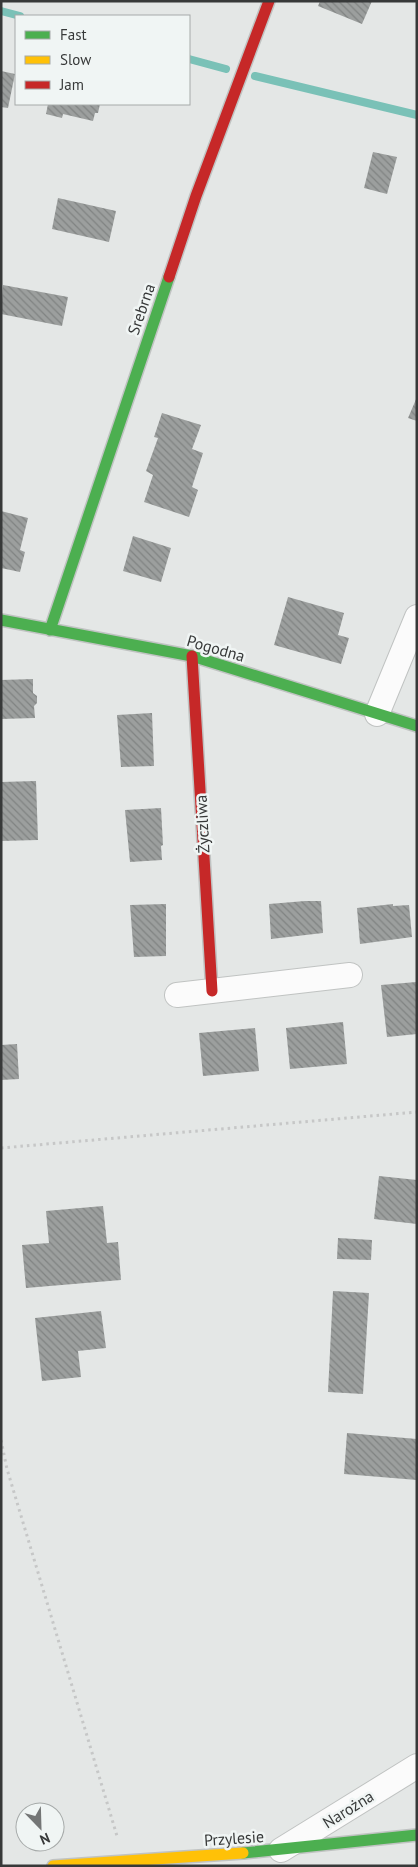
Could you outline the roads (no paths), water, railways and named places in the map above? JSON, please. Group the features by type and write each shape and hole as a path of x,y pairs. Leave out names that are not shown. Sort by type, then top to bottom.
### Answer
{"street":[{"name":"Srebrna","path":"50,630 193,206 269,1"},
{"path":"376,714 417,617"},
{"name":"Pogodna","path":"1,620 192,656 417,726"},
{"name":"Życzliwa","path":"192,656 212,991"},
{"path":"177,995 350,974"},
{"name":"Narożna","path":"280,1851 417,1766"},
{"name":"Przylesie","path":"53,1866 280,1851 417,1835"}],"waterway":[{"path":"1,11 16,15"},
{"path":"190,59 226,69"},
{"path":"255,76 417,115"}]}
